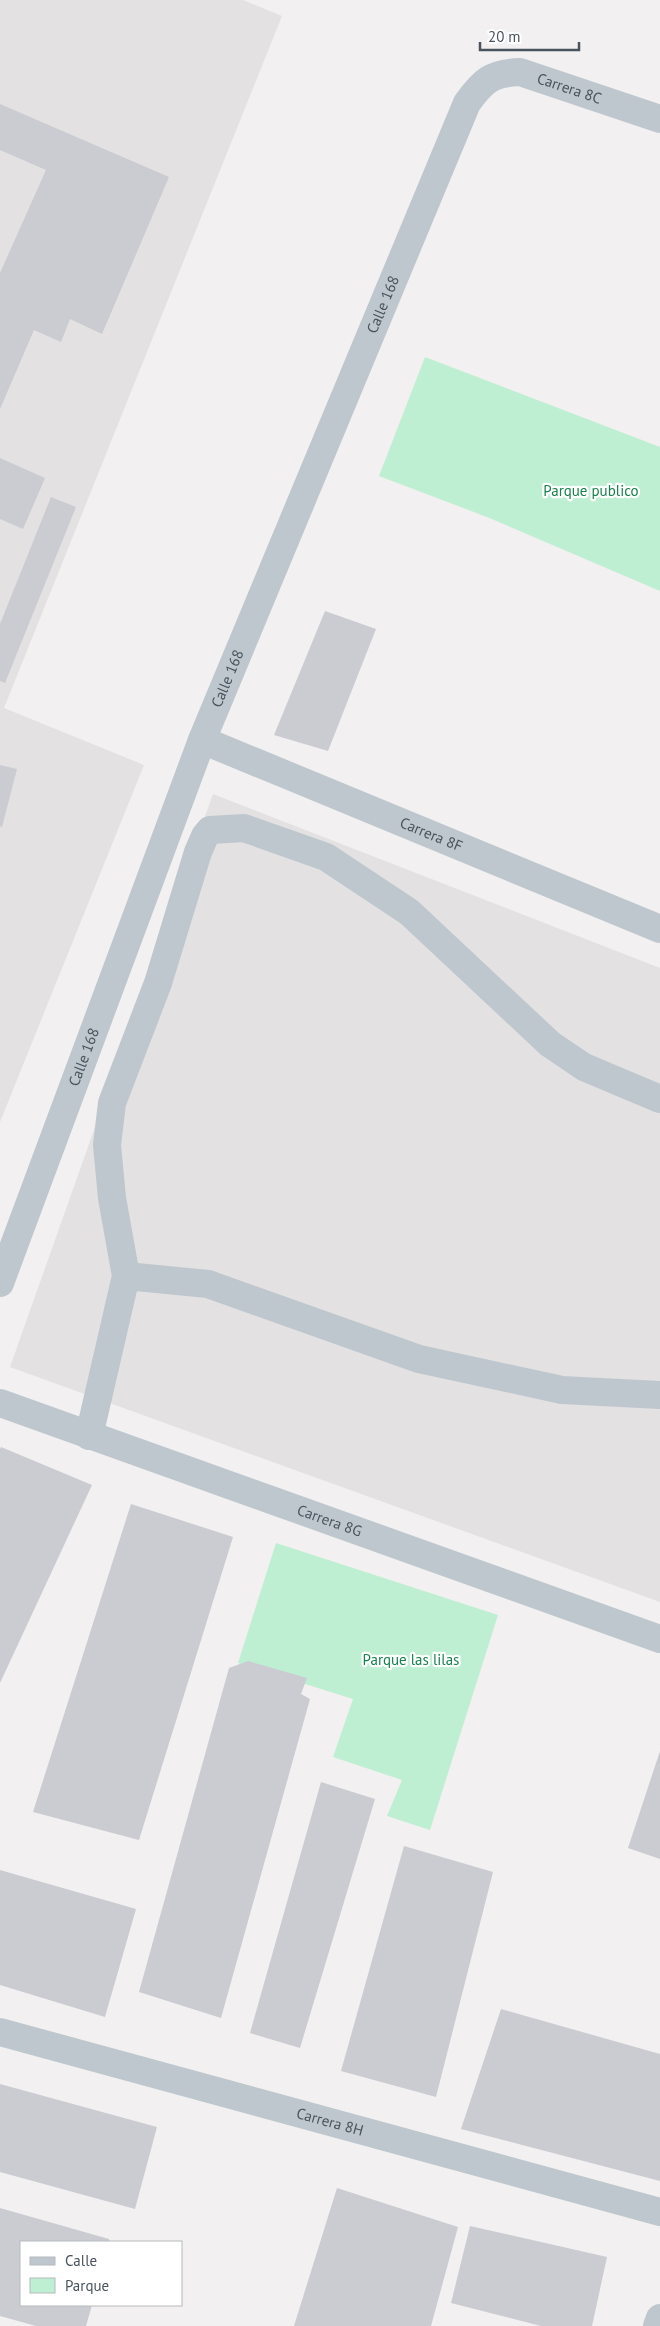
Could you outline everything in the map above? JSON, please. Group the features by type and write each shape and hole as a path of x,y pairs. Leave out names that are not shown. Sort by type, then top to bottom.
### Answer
{"street":[{"name":"Carrera 8C","path":"480,84 496,75 520,72 660,119"},
{"name":"Calle 168","path":"0,1283 202,740 455,128 466,103 480,84"},
{"name":"Carrera 8F","path":"202,740 660,929"},
{"path":"89,1436 126,1276 112,1198 107,1145 112,1103 158,983 198,852 204,836 210,830 244,828 326,857 409,912 550,1044 584,1067 660,1099"},
{"path":"126,1276 208,1284 429,1361 562,1390 660,1395"},
{"name":"Carrera 8G","path":"0,1404 660,1639"},
{"name":"Carrera 8H","path":"0,2032 660,2212"},
{"path":"657,2326 660,2318"}],"shaded area":[{"path":"0,0 243,0 282,16 4,708 144,765 0,1122"},
{"path":"213,794 660,968 660,1602 10,1367"}],"green space":[{"name":"Parque publico","path":"425,357 660,447 660,591 487,517 379,476"},
{"name":"Parque las lilas","path":"276,1543 498,1615 430,1830 387,1816 402,1780 333,1757 353,1699 238,1663"}],"building":[{"path":"0,104 169,177 102,334 70,319 61,342 34,330 0,409 0,273 46,170 0,150"},
{"path":"0,458 45,478 23,529 0,519"},
{"path":"51,497 76,507 5,683 0,681 0,624"},
{"path":"325,611 376,629 328,751 274,735"},
{"path":"0,765 17,769 2,827 0,826"},
{"path":"1,1447 92,1485 0,1683 0,1449"},
{"path":"131,1504 233,1537 139,1840 33,1812"},
{"path":"248,1661 307,1678 301,1694 310,1699 221,2018 139,1992 229,1668"},
{"path":"660,1751 660,1859 628,1848"},
{"path":"321,1782 375,1799 300,2048 250,2033"},
{"path":"404,1846 493,1872 436,2097 341,2071"},
{"path":"0,1870 136,1909 105,2017 0,1985"},
{"path":"501,2009 660,2054 660,2181 461,2129"},
{"path":"0,2084 157,2127 135,2209 0,2172"},
{"path":"337,2188 458,2227 431,2326 294,2326"},
{"path":"0,2208 109,2239 109,2241 20,2241 20,2306 92,2306 86,2326 36,2326 0,2316"},
{"path":"470,2226 607,2257 592,2326 541,2326 451,2303"}]}
